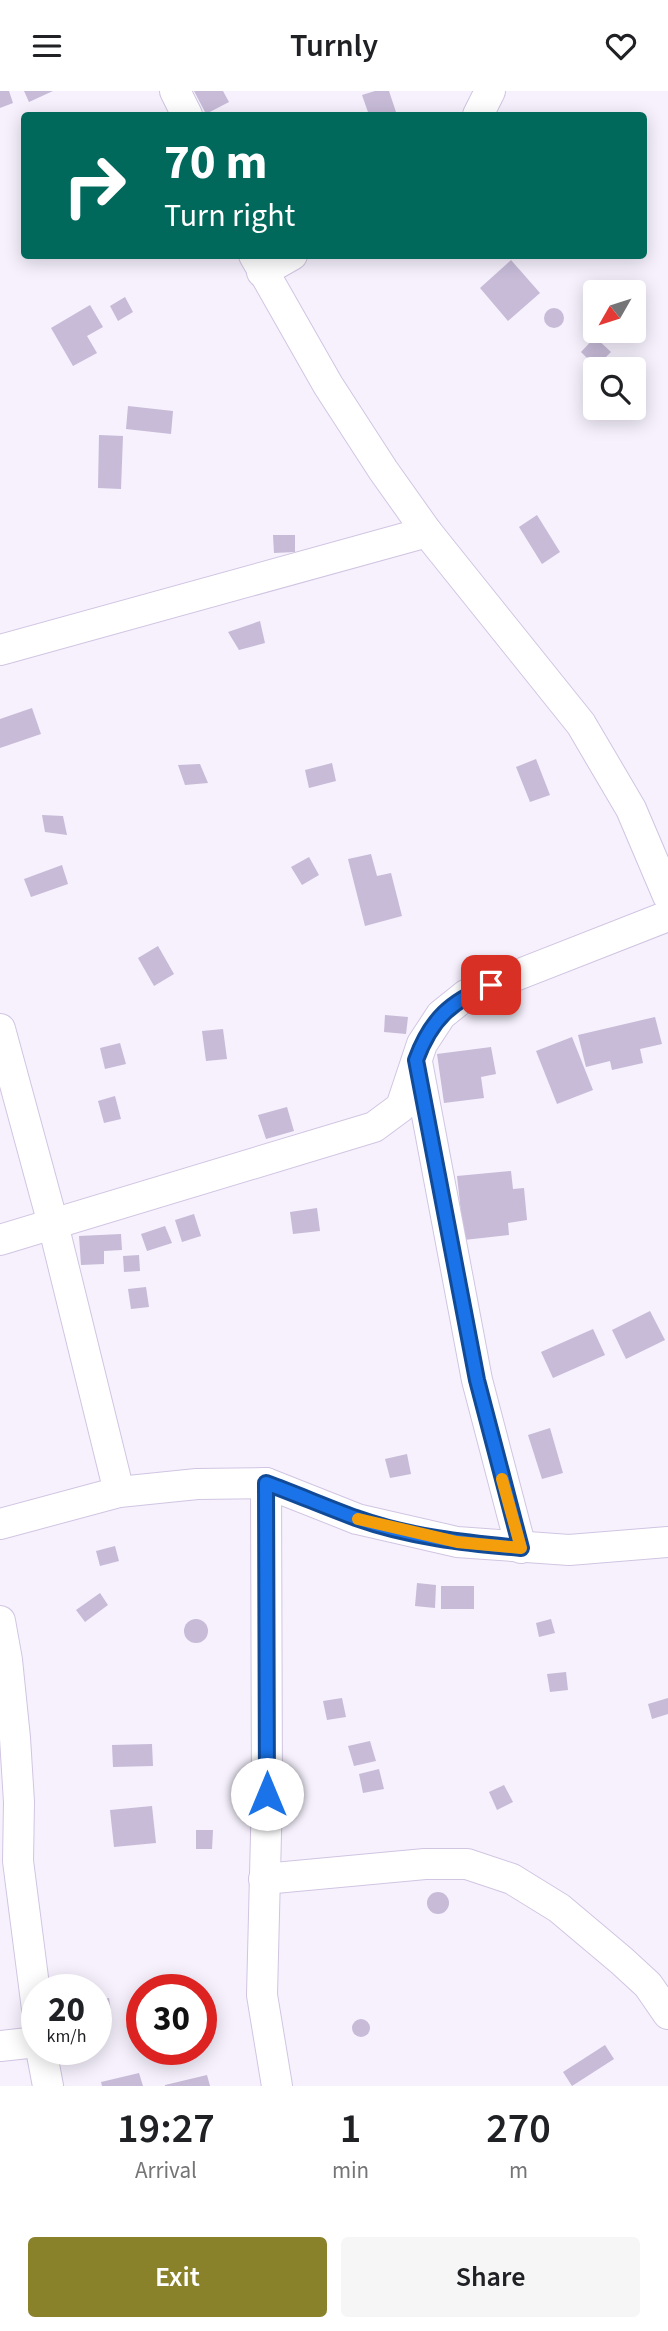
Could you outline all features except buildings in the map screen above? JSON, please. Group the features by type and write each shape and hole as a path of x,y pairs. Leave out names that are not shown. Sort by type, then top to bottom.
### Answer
{"street":[{"path":"175,91 186,112"},
{"path":"480,112 490,91"},
{"path":"277,259 258,264 328,385 427,532 581,724 631,809 668,896"},
{"path":"0,650 427,532"},
{"path":"0,1240 374,1127 401,1107 422,1044 441,1015 466,995 668,916"},
{"path":"0,1029 53,1223 119,1492"},
{"path":"416,1060 477,1380 521,1548"},
{"path":"266,1483 267,1780 262,1995 277,2086"},
{"path":"0,1524 119,1492 197,1484 266,1483 357,1519 399,1531 457,1542 569,1550 668,1542"},
{"path":"0,1621 15,1738 19,1802 18,1861 33,1974"},
{"path":"264,1879 425,1864 467,1864 512,1879 559,1907 622,1961 648,1985 668,2014"},
{"path":"0,2046 21,2044"},
{"path":"44,2065 48,2086"}],"slow traffic":[{"path":"358,1519 399,1531 457,1542 521,1548 502,1479"}],"route":[{"path":"267,1794 266,1483 357,1519 399,1531 457,1542 521,1548 477,1380 416,1060 422,1044 441,1015 466,995 491,985"}]}
